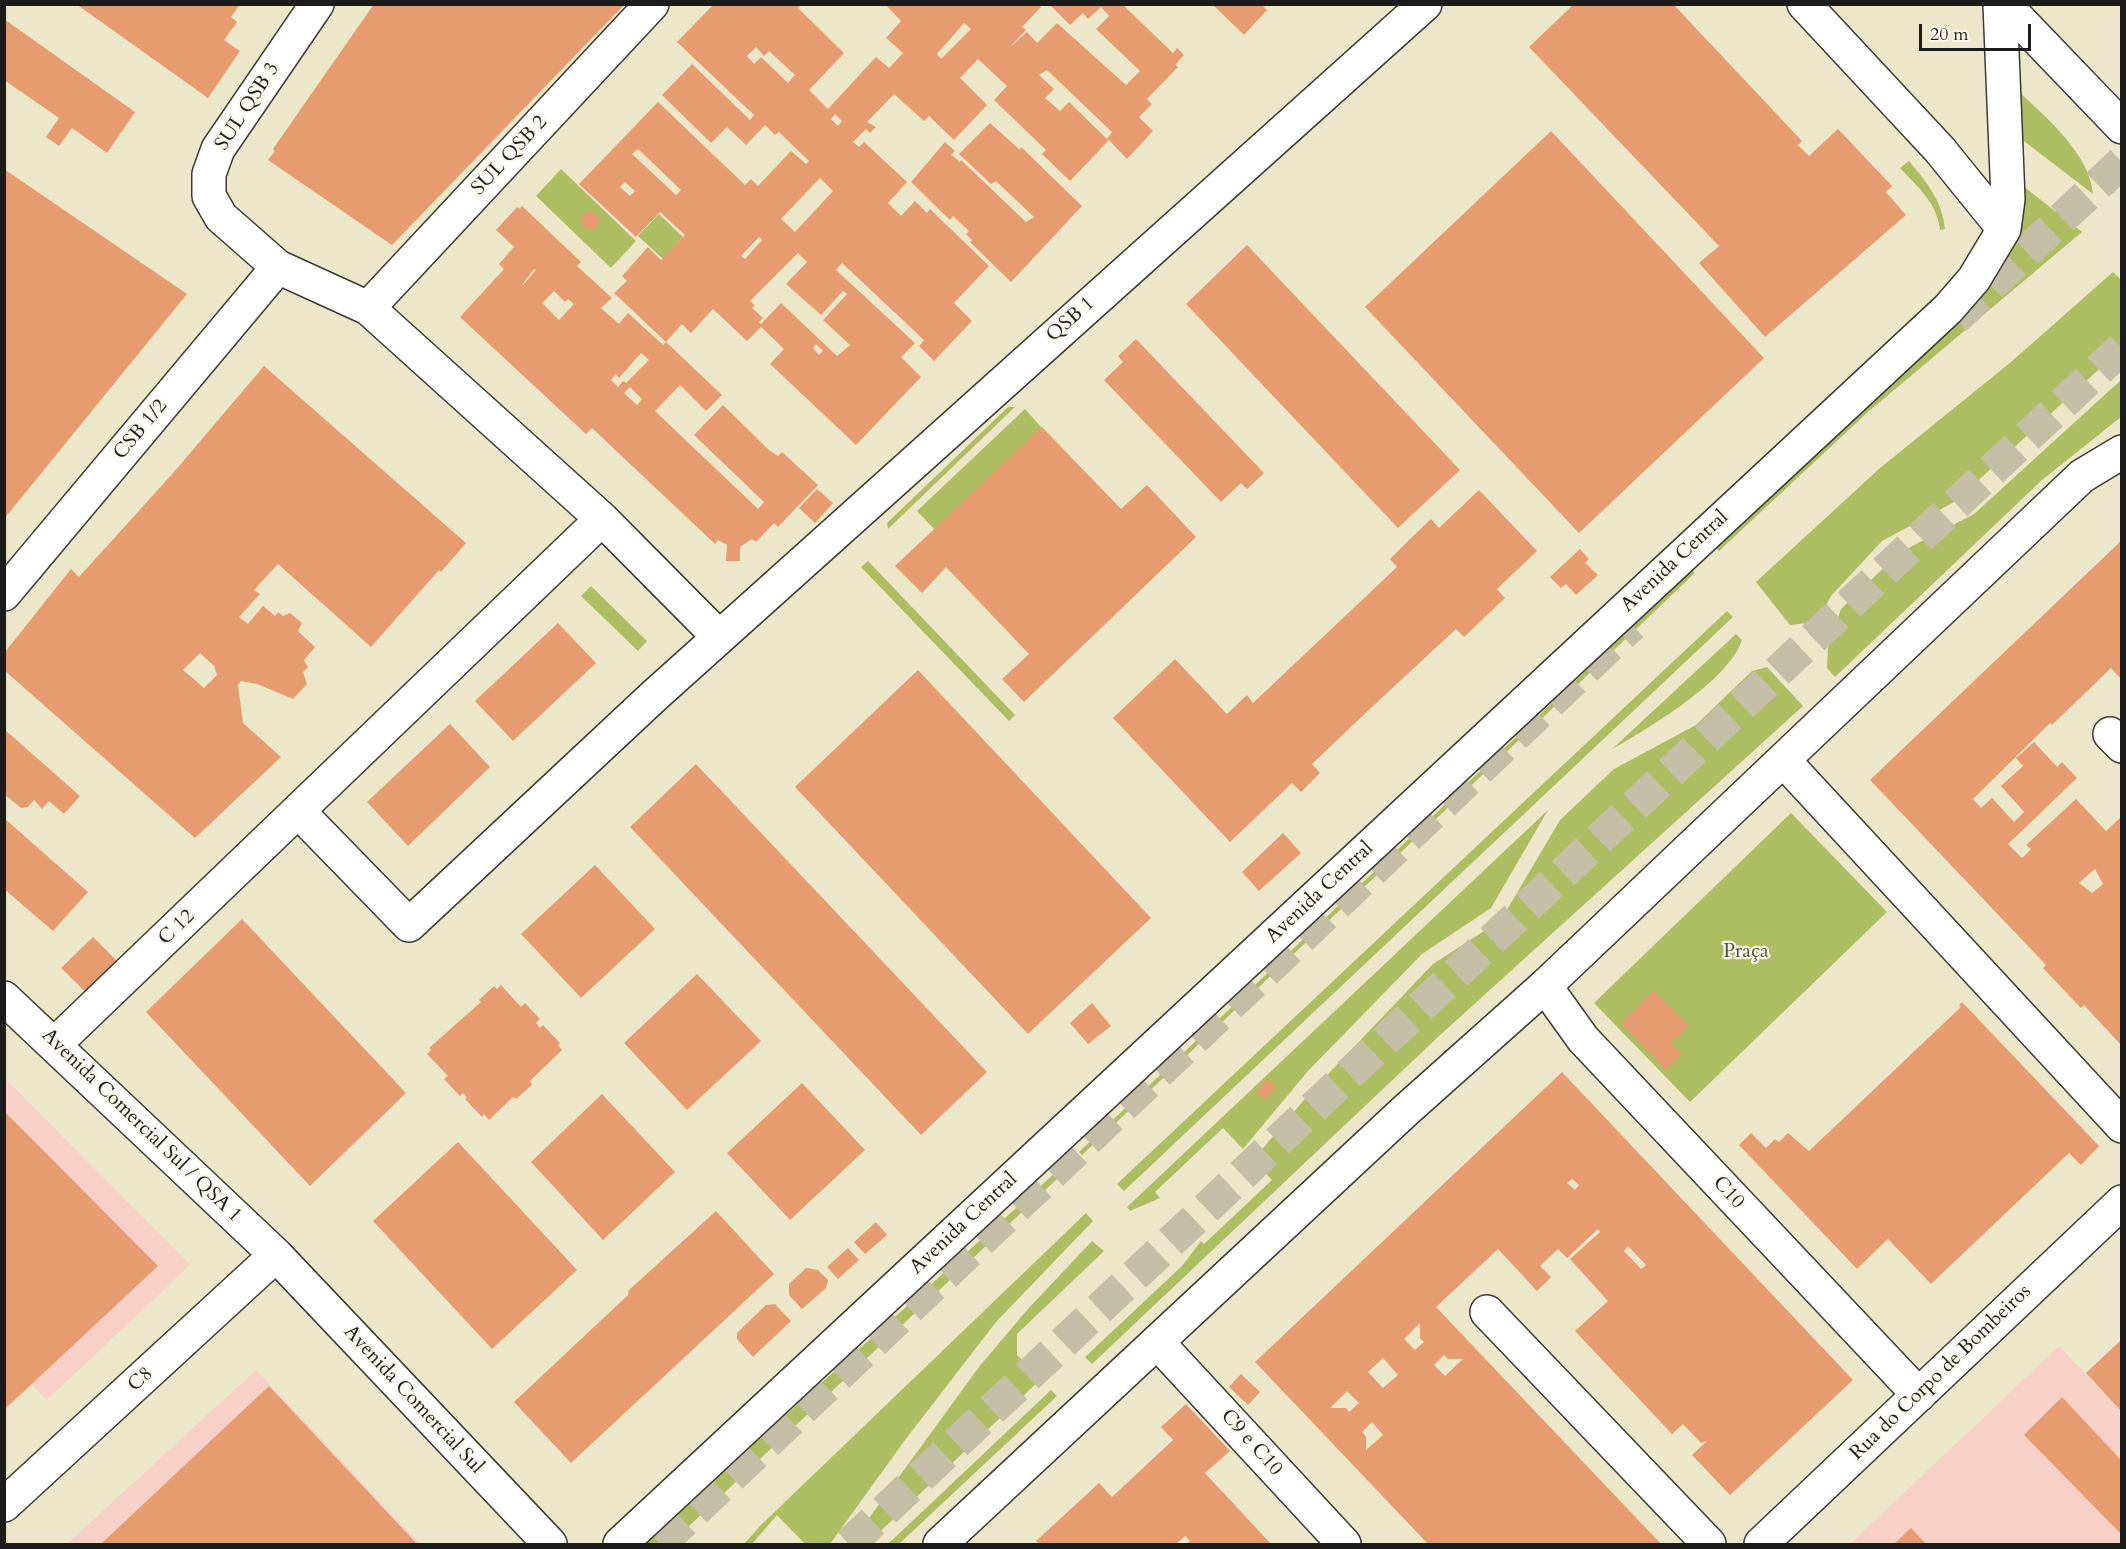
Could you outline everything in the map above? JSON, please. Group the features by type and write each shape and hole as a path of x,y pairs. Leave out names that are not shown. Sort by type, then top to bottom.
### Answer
{"street":[{"name":"SUL QSB 3","path":"278,267 221,218 208,196 209,174 218,149 317,4"},
{"name":"SUL QSB 2","path":"368,308 652,4"},
{"name":"QSB 1","path":"298,811 409,925 719,638 1425,4"},
{"path":"1804,4 1940,150 2004,229"},
{"path":"2002,4 2008,199 2004,229"},
{"path":"2002,4 2121,127"},
{"name":"Avenida Central","path":"620,1545 1948,309 1974,279 2004,229"},
{"path":"278,267 368,308 602,519 719,638"},
{"name":"CSB 1/2","path":"4,594 278,267"},
{"path":"940,1545 1405,1111 1545,986 2082,476 2121,452"},
{"name":"C 12","path":"55,1044 602,519"},
{"path":"1784,761 2121,1126"},
{"name":"C10","path":"1545,986 1582,1039 1919,1395"},
{"name":"Avenida Comercial Sul / QSA 1","path":"4,998 276,1255"},
{"name":"Rua do Corpo de Bombeiros","path":"1761,1545 2121,1202"},
{"name":"C8","path":"4,1504 276,1255"},
{"name":"Avenida Comercial Sul","path":"276,1255 550,1545"},
{"path":"1487,1312 1708,1545"},
{"name":"C9 e C10","path":"1157,1342 1344,1545"}],"shaded area":[{"path":"4,1077 190,1265 47,1400 5,1357"},
{"path":"2059,1346 2121,1411 2121,1544 1850,1544"},
{"path":"256,1370 420,1544 67,1544"}],"green space":[{"path":"2005,79 2072,146 2090,178 2093,194 2007,128"},
{"path":"1909,161 1928,185 1937,201 1945,229 1940,230 1931,204 1900,168"},
{"path":"561,169 636,241 611,268 536,196"},
{"path":"2009,175 2082,232 1868,412 1719,551 1716,548 1865,409 1979,294"},
{"path":"659,214 683,237 663,259 638,236"},
{"path":"2113,272 2121,280 2121,349 1956,501 1882,541 1831,596 1817,622 1790,625 1756,582 1880,468 2011,362"},
{"path":"2121,380 2121,417 2042,480 1835,677 1827,668 1828,648 1841,609 1899,553 1974,514"},
{"path":"1008,407 1015,407 888,529 887,523"},
{"path":"1025,409 1042,428 935,530 917,511"},
{"path":"868,561 1015,715 1009,721 861,567"},
{"path":"1692,570 1695,573 1082,1155 1079,1152"},
{"path":"591,586 647,641 638,651 581,596"},
{"path":"1727,611 1733,617 1124,1191 1117,1184"},
{"path":"1736,634 1742,640 1734,656 1721,672 1665,717 1611,750"},
{"path":"1767,667 1803,706 1438,1037 1092,1364 1085,1357 1182,1266 1201,1241 1204,1244 1272,1180 1253,1160 1309,1094 1433,964 1501,920 1560,820 1614,769 1696,725 1752,671"},
{"path":"1548,810 1491,908 1422,954 1308,1071 1243,1149 1223,1128 1155,1192 1160,1198 1130,1211 1127,1207"},
{"name":"Praça","path":"1791,813 1887,912 1690,1102 1594,1003"},
{"path":"1054,1174 1058,1178 670,1544 642,1544"},
{"path":"1086,1213 1093,1221 996,1322 905,1440 830,1544 805,1544 777,1515 752,1544 744,1544 761,1525"},
{"path":"1092,1241 1104,1251 1017,1334 1017,1355 1041,1379 867,1544 850,1544 979,1367 1027,1310"},
{"path":"1051,1390 1057,1396 899,1544 888,1544"}],"building":[{"path":"76,4 240,4 231,17 237,22 224,40 240,51 208,98"},
{"path":"374,4 625,4 392,245 268,160 275,151 273,149"},
{"path":"885,4 1039,5 1041,7 1022,27 1026,30 1010,47 1027,32 1037,43 1057,23 1126,85 1140,71 1096,29 1109,16 1101,7 1088,19 1083,13 1070,25 1049,4 1122,4 1173,53 1177,48 1184,55 1175,65 1178,67 1147,99 1152,104 1139,117 1153,131 1127,159 1109,140 1070,181 1042,154 1046,150 994,100 1007,86 978,59 960,78 987,105 954,140 929,116 924,121 894,94 867,122 876,127 870,133 866,129 853,142 859,147 864,142 907,182 888,203 901,216 915,201 927,213 930,209 989,266 954,303 972,321 934,361 919,346 924,340 842,263 836,270 915,343 901,357 921,377 856,445 770,364 784,349 761,327 747,341 713,309 691,333 682,324 666,342 614,293 627,281 622,276 648,247 661,260 685,235 660,212 636,237 579,184 658,102 745,185 751,179 758,186 791,151 806,164 809,161 779,132 775,135 765,125 746,145 727,127 711,143 662,95 692,64 750,120 754,115 677,42 713,5 801,5 798,8 844,53 809,90 828,109 876,57 889,68 903,53 886,38 901,21","holes":["964,23 971,29 941,59 937,54","756,47 764,56 769,51 795,75 788,83 761,57 754,64 747,56","1047,70 1112,132 1107,139 1069,102 1060,111 1045,98 1054,89 1039,75","835,114 842,121 838,126 831,119","638,149 681,190 676,195 632,154","820,178 833,191 795,232 781,219","625,182 635,191 630,196 620,187","759,237 762,240 745,259 741,256","798,253 807,262 786,284 821,315 843,291 847,294 823,320 850,345 837,356 781,303 761,324 759,322 763,318 752,308 755,305 750,301","816,344 823,351 819,355 813,348"]},
{"path":"1212,4 1261,4 1267,10 1244,35"},
{"path":"1574,4 1673,4 1802,141 1798,145 1809,156 1838,129 1892,186 1886,192 1906,215 1765,337 1699,263 1719,246 1529,47"},
{"path":"4,19 135,112 107,153 72,128 59,146 46,137 59,118 4,80"},
{"path":"990,123 1020,150 1021,147 1082,206 1011,282 970,242 972,240 966,234 969,231 953,216 950,220 911,182 945,142 955,151 951,155 960,162 961,160 1026,222 1034,217 996,181 991,184 959,154"},
{"path":"1551,131 1764,358 1579,533 1365,307"},
{"path":"4,169 187,294 4,519"},
{"path":"522,206 581,262 577,266 612,298 601,308 619,324 628,313 663,345 666,342 722,395 706,411 680,385 655,411 758,509 764,502 694,435 723,405 769,450 778,456 782,452 818,485 778,527 774,523 756,542 752,539 740,547 740,561 726,561 727,545 718,540 715,544 592,428 586,434 460,317 504,269 499,264 514,247 496,230 517,207 520,209","holes":["534,269 536,270 523,285 522,285","554,291 565,302 568,299 574,304 559,320 542,303","641,353 649,360 626,383 623,381 618,387 611,380 616,374 619,378","630,387 642,399 637,405 624,393"]},
{"path":"590,212 596,215 599,221 596,227 590,230 584,227 581,221 584,215"},
{"path":"1247,245 1460,470 1398,528 1186,304"},
{"path":"1136,339 1264,473 1247,489 1241,483 1221,502 1104,380 1123,362 1118,356"},
{"path":"264,366 466,543 371,647 278,564 254,590 260,594 239,617 248,624 263,606 275,616 278,612 283,616 290,613 302,623 298,631 315,647 304,660 308,667 303,672 307,684 293,699 257,684 241,681 238,685 243,723 281,757 195,838 5,671 5,652 71,569 79,577 174,472","holes":["200,653 214,666 217,675 204,688 183,670"]},
{"path":"1042,427 1121,509 1147,485 1196,537 1024,702 1002,679 1029,654 946,567 922,593 895,566"},
{"path":"817,489 833,503 815,523 799,508"},
{"path":"1479,490 1537,551 1497,589 1505,598 1464,637 1456,629 1312,764 1320,773 1301,792 1292,783 1230,842 1113,718 1175,659 1227,714 1247,695 1253,703 1397,567 1390,559 1431,519 1439,528"},
{"path":"2121,541 2121,679 2111,668 2052,725 2050,723 1973,799 1981,808 1992,798 2014,822 2024,812 2001,786 2023,766 2016,758 2034,742 2057,767 2062,762 2077,778 2008,844 2022,858 2031,849 2026,845 2076,799 2106,831 2121,817 2121,1045 2084,1005 2081,1008 2043,968 2046,965 1870,780","holes":["2095,869 2103,884 2092,893 2079,883"]},
{"path":"1580,549 1589,559 1585,563 1598,575 1576,595 1566,584 1561,588 1550,577"},
{"path":"558,623 596,663 513,741 475,701"},
{"path":"918,670 1151,918 1028,1034 795,787"},
{"path":"450,724 490,767 408,846 367,802"},
{"path":"4,729 80,796 64,814 49,801 42,809 34,800 28,807 21,808 4,794"},
{"path":"696,764 987,1072 921,1135 630,827"},
{"path":"4,818 88,892 53,931 4,889"},
{"path":"1283,833 1301,853 1259,891 1242,872"},
{"path":"595,865 655,929 581,998 521,934"},
{"path":"242,919 406,1093 310,1186 146,1012"},
{"path":"93,937 120,964 89,995 61,968"},
{"path":"697,974 761,1041 687,1110 624,1043"},
{"path":"501,985 521,1007 525,1003 540,1019 536,1023 540,1028 543,1025 560,1043 558,1045 562,1050 530,1081 532,1085 516,1099 513,1097 489,1120 484,1114 482,1117 465,1099 467,1098 463,1093 460,1096 456,1092 444,1079 448,1076 427,1054 431,1050 429,1048 481,1002 479,1000 494,986 497,989"},
{"path":"1654,990 1689,1026 1670,1043 1682,1055 1666,1070 1621,1023"},
{"path":"1962,1002 2099,1146 2081,1165 2069,1153 1931,1284 1888,1239 1857,1269 1739,1145 1751,1133 1766,1148 1775,1139 1779,1142 1788,1133 1809,1151 1961,1007 1959,1005"},
{"path":"1092,1003 1111,1026 1088,1044 1070,1023"},
{"path":"1562,1072 1853,1380 1730,1495 1692,1455 1707,1441 1701,1443 1683,1424 1672,1434 1575,1331 1608,1301 1570,1259 1600,1232 1598,1229 1567,1258 1558,1249 1540,1266 1551,1277 1537,1291 1498,1249 1436,1307 1661,1544 1428,1544 1255,1362","holes":["1572,1179 1579,1185 1575,1190 1567,1183","1628,1246 1646,1265 1641,1269 1624,1251","1420,1323 1420,1338 1424,1342 1415,1350 1404,1339","1444,1355 1448,1359 1463,1359 1445,1376 1434,1365","1383,1358 1398,1375 1383,1388 1368,1372","1347,1391 1359,1403 1349,1412 1346,1408 1330,1408","1372,1422 1383,1435 1366,1450 1366,1437 1362,1432"]},
{"path":"1267,1079 1276,1087 1265,1100 1256,1093"},
{"path":"802,1083 865,1150 790,1220 727,1153"},
{"path":"602,1094 675,1172 603,1240 531,1162"},
{"path":"5,1112 158,1266 5,1409"},
{"path":"458,1142 577,1270 492,1349 373,1221"},
{"path":"716,1211 774,1274 571,1463 514,1402 628,1295 629,1290"},
{"path":"876,1222 887,1235 865,1254 854,1242"},
{"path":"848,1248 859,1260 838,1279 827,1267"},
{"path":"806,1268 818,1270 828,1280 826,1288 802,1309 789,1295 789,1284"},
{"path":"775,1304 791,1321 753,1357 737,1339 737,1333 766,1305"},
{"path":"2121,1340 2121,1411 2086,1373"},
{"path":"1241,1374 1260,1392 1248,1405 1229,1387"},
{"path":"269,1386 417,1544 101,1544 187,1463"},
{"path":"2062,1397 2121,1460 2121,1534 2024,1435"},
{"path":"1186,1404 1230,1451 1205,1473 1271,1544 1186,1544 1190,1541 1185,1536 1176,1544 1040,1544 1036,1541 1099,1483 1112,1497 1173,1440 1161,1427"},
{"path":"1911,1528 1926,1544 1894,1544"}],"tunnel":[{"path":"1955,319 2122,162"},
{"path":"849,1544 2122,348"},
{"path":"660,1544 1632,625"}]}
